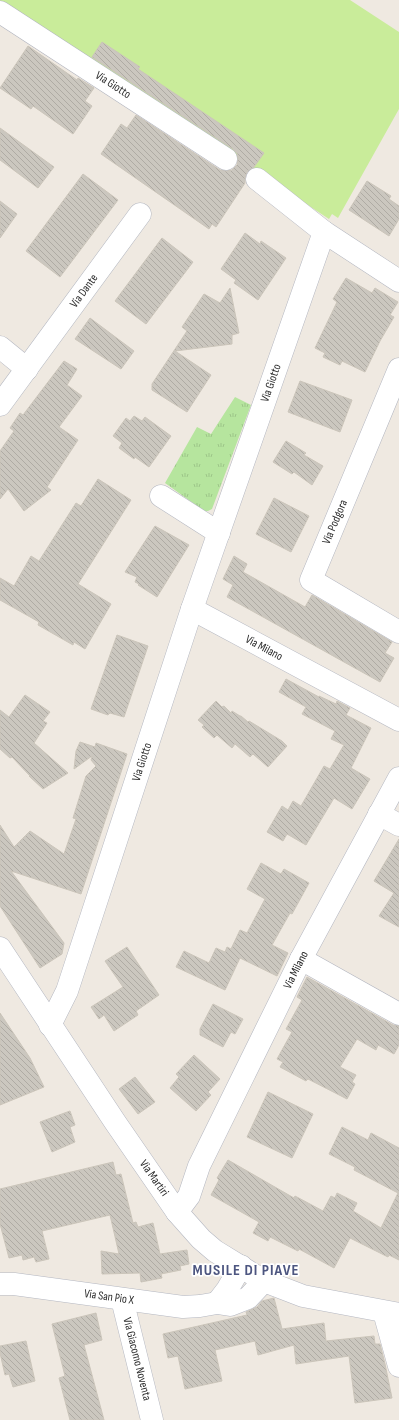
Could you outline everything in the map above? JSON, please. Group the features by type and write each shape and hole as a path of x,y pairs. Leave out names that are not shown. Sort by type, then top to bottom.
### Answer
{"street":[{"name":"Via Giotto","path":"0,12 226,158"},
{"path":"257,179 324,232 399,281"},
{"name":"Via Dante","path":"0,405 140,214"},
{"name":"Via Giotto","path":"50,1025 67,991 192,609 324,232"},
{"path":"0,347 27,369"},
{"name":"Via Podgora","path":"399,369 311,580 399,632"},
{"path":"161,496 219,533"},
{"name":"Via Milano","path":"192,609 399,720"},
{"name":"Via Milano","path":"177,1212 189,1196 199,1166 301,959 399,778"},
{"path":"379,814 399,825"},
{"name":"Via Martiri","path":"0,948 160,1188 177,1212 201,1239 215,1251 264,1281 303,1296 391,1313 399,1366"},
{"path":"301,959 399,1014"},
{"path":"36,1004 67,991"},
{"path":"160,1188 199,1166"},
{"path":"217,1303 227,1290 240,1266"},
{"name":"Via San Pio X","path":"0,1284 14,1284 183,1307 217,1303 230,1304 248,1298 264,1281"},
{"name":"Via Giacomo Noventa","path":"122,1299 152,1420"}],"green space":[{"path":"0,0 350,0 399,32 399,109 338,218 332,214 329,219 0,2"},
{"path":"235,397 251,405 212,509 204,511 165,483 197,427 211,434"}],"building":[{"path":"102,42 140,67 138,69 264,153 254,167 247,172 245,183 216,227 212,224 209,229 101,154 121,124 127,128 136,115 220,170 232,170 237,165 238,159 237,153 233,149 92,57"},
{"path":"28,46 77,80 78,78 94,88 85,101 92,106 73,134 33,106 31,109 0,88"},
{"path":"0,128 54,167 38,188 0,160"},
{"path":"83,174 118,200 60,277 26,251"},
{"path":"367,181 391,196 389,199 399,206 399,219 389,236 349,210"},
{"path":"0,201 17,214 0,238"},
{"path":"245,233 260,244 261,241 286,258 258,300 234,283 236,280 221,269"},
{"path":"162,238 193,262 146,324 115,301"},
{"path":"346,278 372,293 375,288 398,302 390,315 394,317 365,372 342,361 340,365 323,357 325,353 315,348 337,302 333,299"},
{"path":"230,288 239,333 232,335 232,344 175,351 211,375 187,412 152,390 152,384 187,331 182,327 204,294 220,303"},
{"path":"90,318 134,351 121,369 75,339"},
{"path":"64,361 77,369 67,385 82,396 59,427 78,440 47,487 51,490 24,511 8,489 0,499 0,451 14,431 10,428 20,413 23,415"},
{"path":"300,381 352,400 340,432 288,412"},
{"path":"134,416 142,421 145,417 171,436 149,467 135,457 134,459 119,448 122,443 113,436 126,418 130,421"},
{"path":"286,441 306,453 304,455 323,466 312,485 294,472 292,474 273,462"},
{"path":"98,479 131,500 78,584 111,604 85,649 74,642 73,645 38,625 39,622 0,600 0,578 14,586 31,556 39,561 76,503 81,506"},
{"path":"274,498 309,516 291,552 256,534"},
{"path":"155,526 189,545 157,597 135,582 137,577 125,572"},
{"path":"234,556 247,564 243,572 305,607 312,595 392,642 385,653 394,658 380,682 227,597 233,585 223,579"},
{"path":"117,635 148,646 124,717 110,713 108,715 91,709"},
{"path":"286,679 319,697 336,704 337,701 350,708 346,715 371,728 351,768 370,779 352,809 334,798 306,845 287,834 283,841 267,832 282,806 288,810 293,801 301,806 324,766 330,769 344,745 331,739 335,731 302,714 306,707 279,692"},
{"path":"25,695 50,712 43,721 47,723 34,743 68,773 43,789 12,757 10,758 0,749 0,710 9,717"},
{"path":"216,701 231,713 232,711 241,716 248,722 249,721 282,741 287,746 268,767 253,754 250,757 235,744 232,748 217,735 214,738 202,727 204,725 198,720"},
{"path":"80,742 95,747 96,743 127,754 81,894 11,871 64,943 62,954 40,968 0,906 0,825 14,847 30,831 64,854 76,819 73,818 86,776 96,766 91,760 92,756 74,769 76,751"},
{"path":"399,839 399,927 379,916 394,893 374,881"},
{"path":"261,863 281,874 284,869 309,883 292,914 290,913 272,945 288,953 277,976 240,958 225,990 176,967 184,951 209,963 216,948 225,952 227,947 231,949 240,930 247,933 265,899 247,889"},
{"path":"127,947 159,995 136,1011 138,1015 114,1031 104,1015 99,1019 91,1007 123,987 105,961"},
{"path":"307,977 393,1025 399,1026 399,1045 394,1054 378,1045 376,1050 357,1039 340,1067 356,1075 352,1082 355,1084 347,1099 308,1079 306,1081 280,1067 283,1062 277,1059 292,1032 286,1029 302,1000 297,997"},
{"path":"213,1004 243,1019 235,1034 231,1032 223,1047 200,1035 200,1029"},
{"path":"0,1013 30,1058 44,1087 0,1105"},
{"path":"194,1055 220,1079 208,1092 211,1095 196,1111 170,1088 179,1077 176,1074"},
{"path":"135,1077 155,1102 138,1114 119,1089"},
{"path":"268,1092 313,1114 292,1158 247,1137"},
{"path":"70,1111 75,1125 70,1127 75,1142 52,1152 40,1122"},
{"path":"342,1127 368,1140 371,1133 399,1148 399,1260 389,1255 388,1257 350,1238 334,1268 299,1249 298,1251 270,1237 268,1241 253,1233 259,1222 211,1195 219,1180 217,1178 228,1160 294,1198 295,1196 323,1211 331,1196 335,1198 337,1193 357,1203 353,1211 381,1228 398,1193 354,1170 355,1167 329,1154"},
{"path":"113,1162 116,1175 121,1174 133,1223 136,1222 138,1227 153,1223 160,1254 187,1250 189,1264 180,1266 181,1270 161,1274 162,1278 141,1282 140,1273 102,1274 101,1251 119,1254 110,1215 42,1231 49,1259 36,1262 34,1257 23,1260 22,1255 9,1258 0,1224 0,1189"},
{"path":"274,1298 282,1329 324,1323 326,1341 374,1336 375,1344 380,1344 392,1398 355,1403 349,1356 296,1364 294,1345 258,1355 255,1341 215,1350 222,1381 185,1389 178,1356 168,1358 163,1334 247,1315 246,1312 257,1307 262,1301"},
{"path":"96,1313 102,1340 84,1345 104,1420 70,1420 59,1378 65,1376 52,1324"},
{"path":"26,1341 35,1381 13,1387 9,1374 5,1375 0,1346"}],"district":[{"name":"MUSILE DI PIAVE","path":"246,1270"}]}
